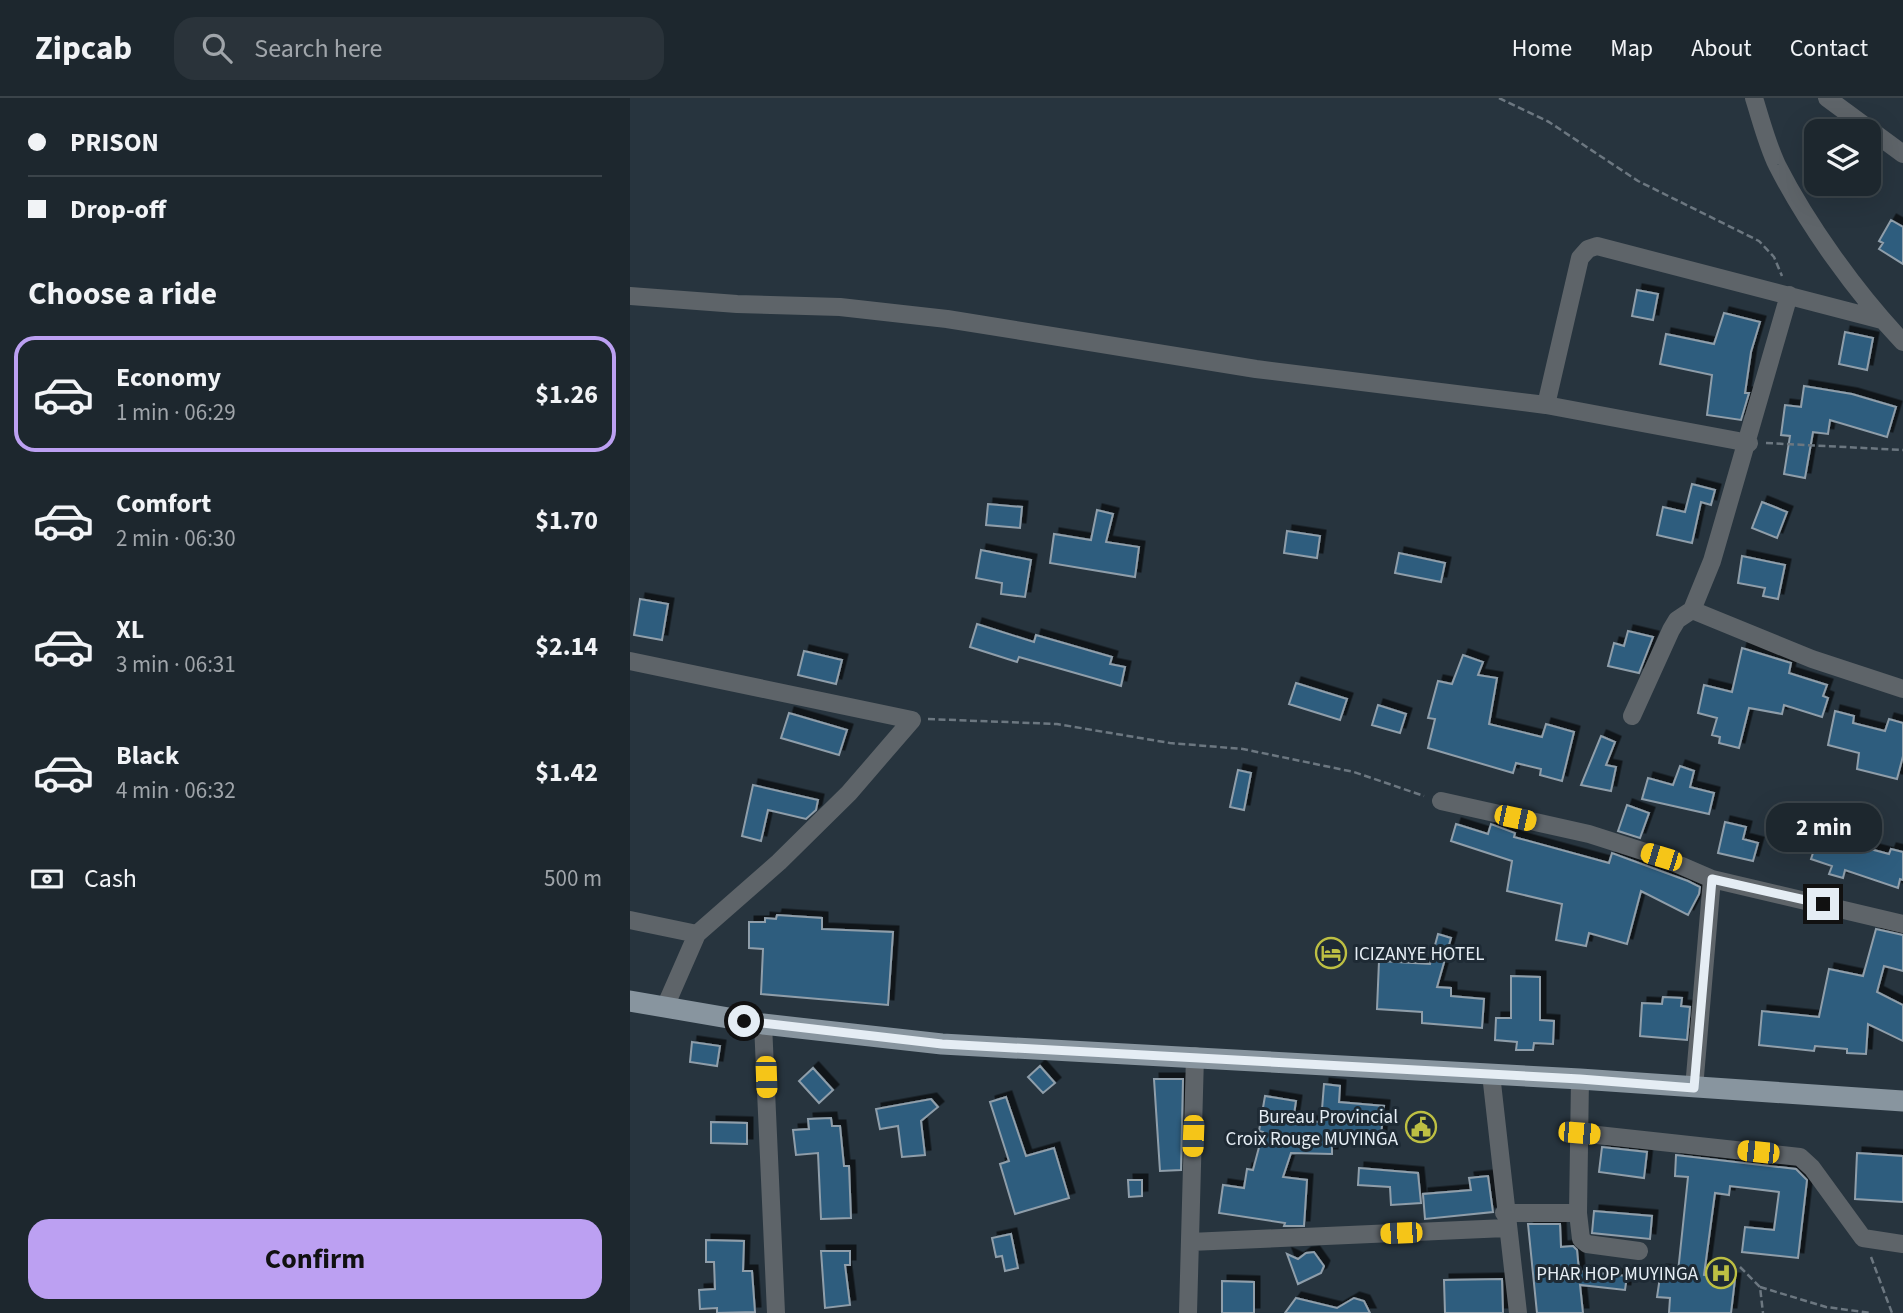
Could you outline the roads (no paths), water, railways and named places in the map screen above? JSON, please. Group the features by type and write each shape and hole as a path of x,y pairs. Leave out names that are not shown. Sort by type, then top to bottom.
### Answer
{"main road":[{"path":"630,1001 764,1024 942,1044 1195,1056 1903,1101"}],"street":[{"path":"1754,98 1776,162 1806,216 1882,320 1903,342"},
{"path":"1827,98 1903,154"},
{"path":"1545,405 1580,258 1588,249 1597,246 1882,320"},
{"path":"1632,716 1671,630 1677,620 1692,610 1726,523 1789,295"},
{"path":"630,296 840,307 947,319 1256,369 1545,405 1749,443"},
{"path":"1692,610 1812,659 1903,688"},
{"path":"630,661 912,720 831,810 697,934 665,1007"},
{"path":"1441,801 1589,834 1661,857 1712,879 1903,923"},
{"path":"1694,1088 1712,879"},
{"path":"630,920 697,934"},
{"path":"764,1024 776,1313"},
{"path":"1188,1313 1195,1056"},
{"path":"1491,1074 1505,1221 1518,1313"},
{"path":"1580,1079 1579,1232 1587,1244 1639,1251"},
{"path":"1579,1133 1800,1157 1812,1168 1863,1238 1903,1244"},
{"path":"1190,1242 1505,1221 1578,1213"}],"place":[{"name":"ICIZANYE HOTEL","path":"1331,953"},
{"name":"Bureau Provincial Croix Rouge MUYINGA","path":"1421,1127"},
{"name":"PHAR HOP MUYINGA","path":"1721,1273"}]}
